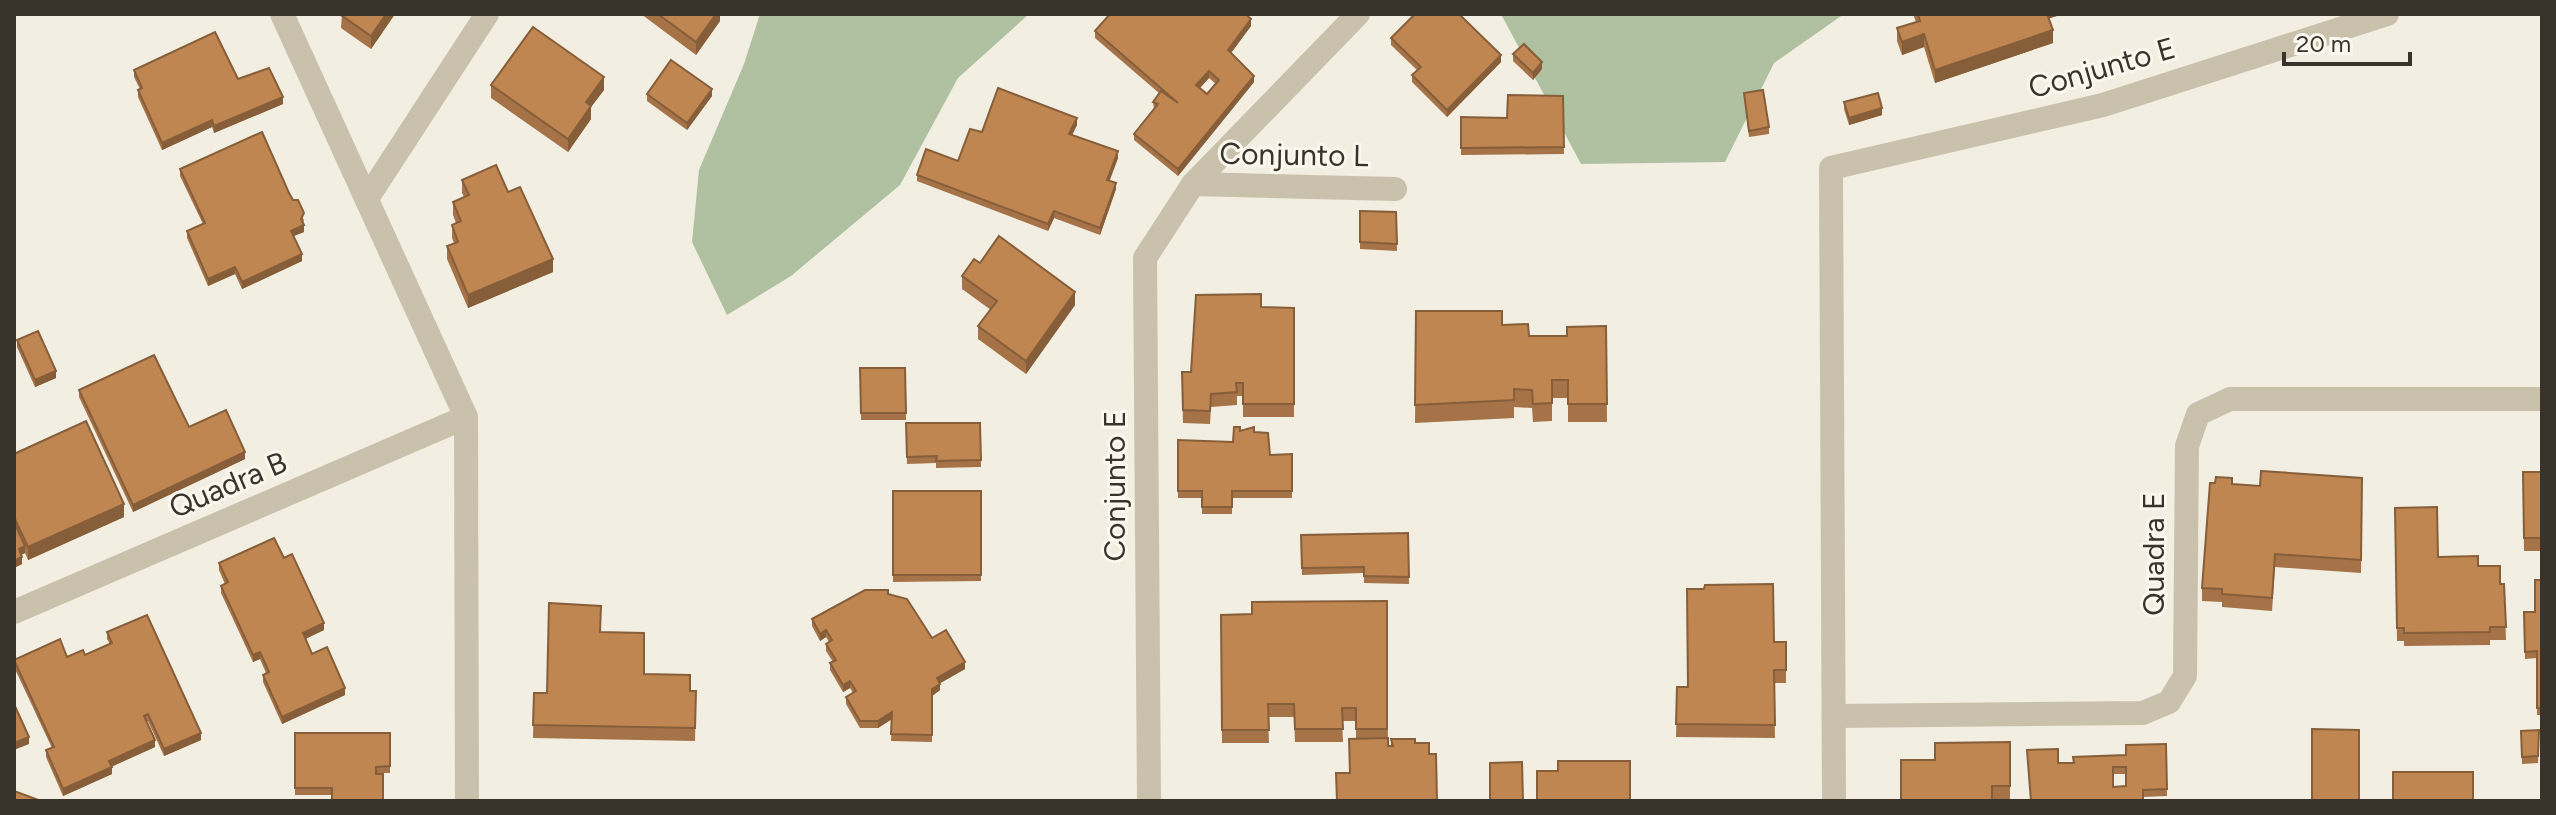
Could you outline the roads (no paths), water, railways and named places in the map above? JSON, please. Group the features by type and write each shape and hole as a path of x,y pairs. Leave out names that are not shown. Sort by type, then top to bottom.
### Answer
{"street":[{"path":"282,14 466,417 467,801"},
{"path":"368,197 487,14"},
{"name":"Conjunto E","path":"1149,801 1145,258 1193,184 1358,14"},
{"name":"Conjunto E","path":"1834,716 1831,168 2103,105 2387,14"},
{"name":"Conjunto L","path":"1193,184 1395,189"},
{"name":"Quadra E","path":"1834,716 2143,713 2169,702 2185,676 2187,446 2198,414 2230,399 2542,399"},
{"name":"Quadra B","path":"14,612 466,417"},
{"path":"1834,716 1834,801"}]}
